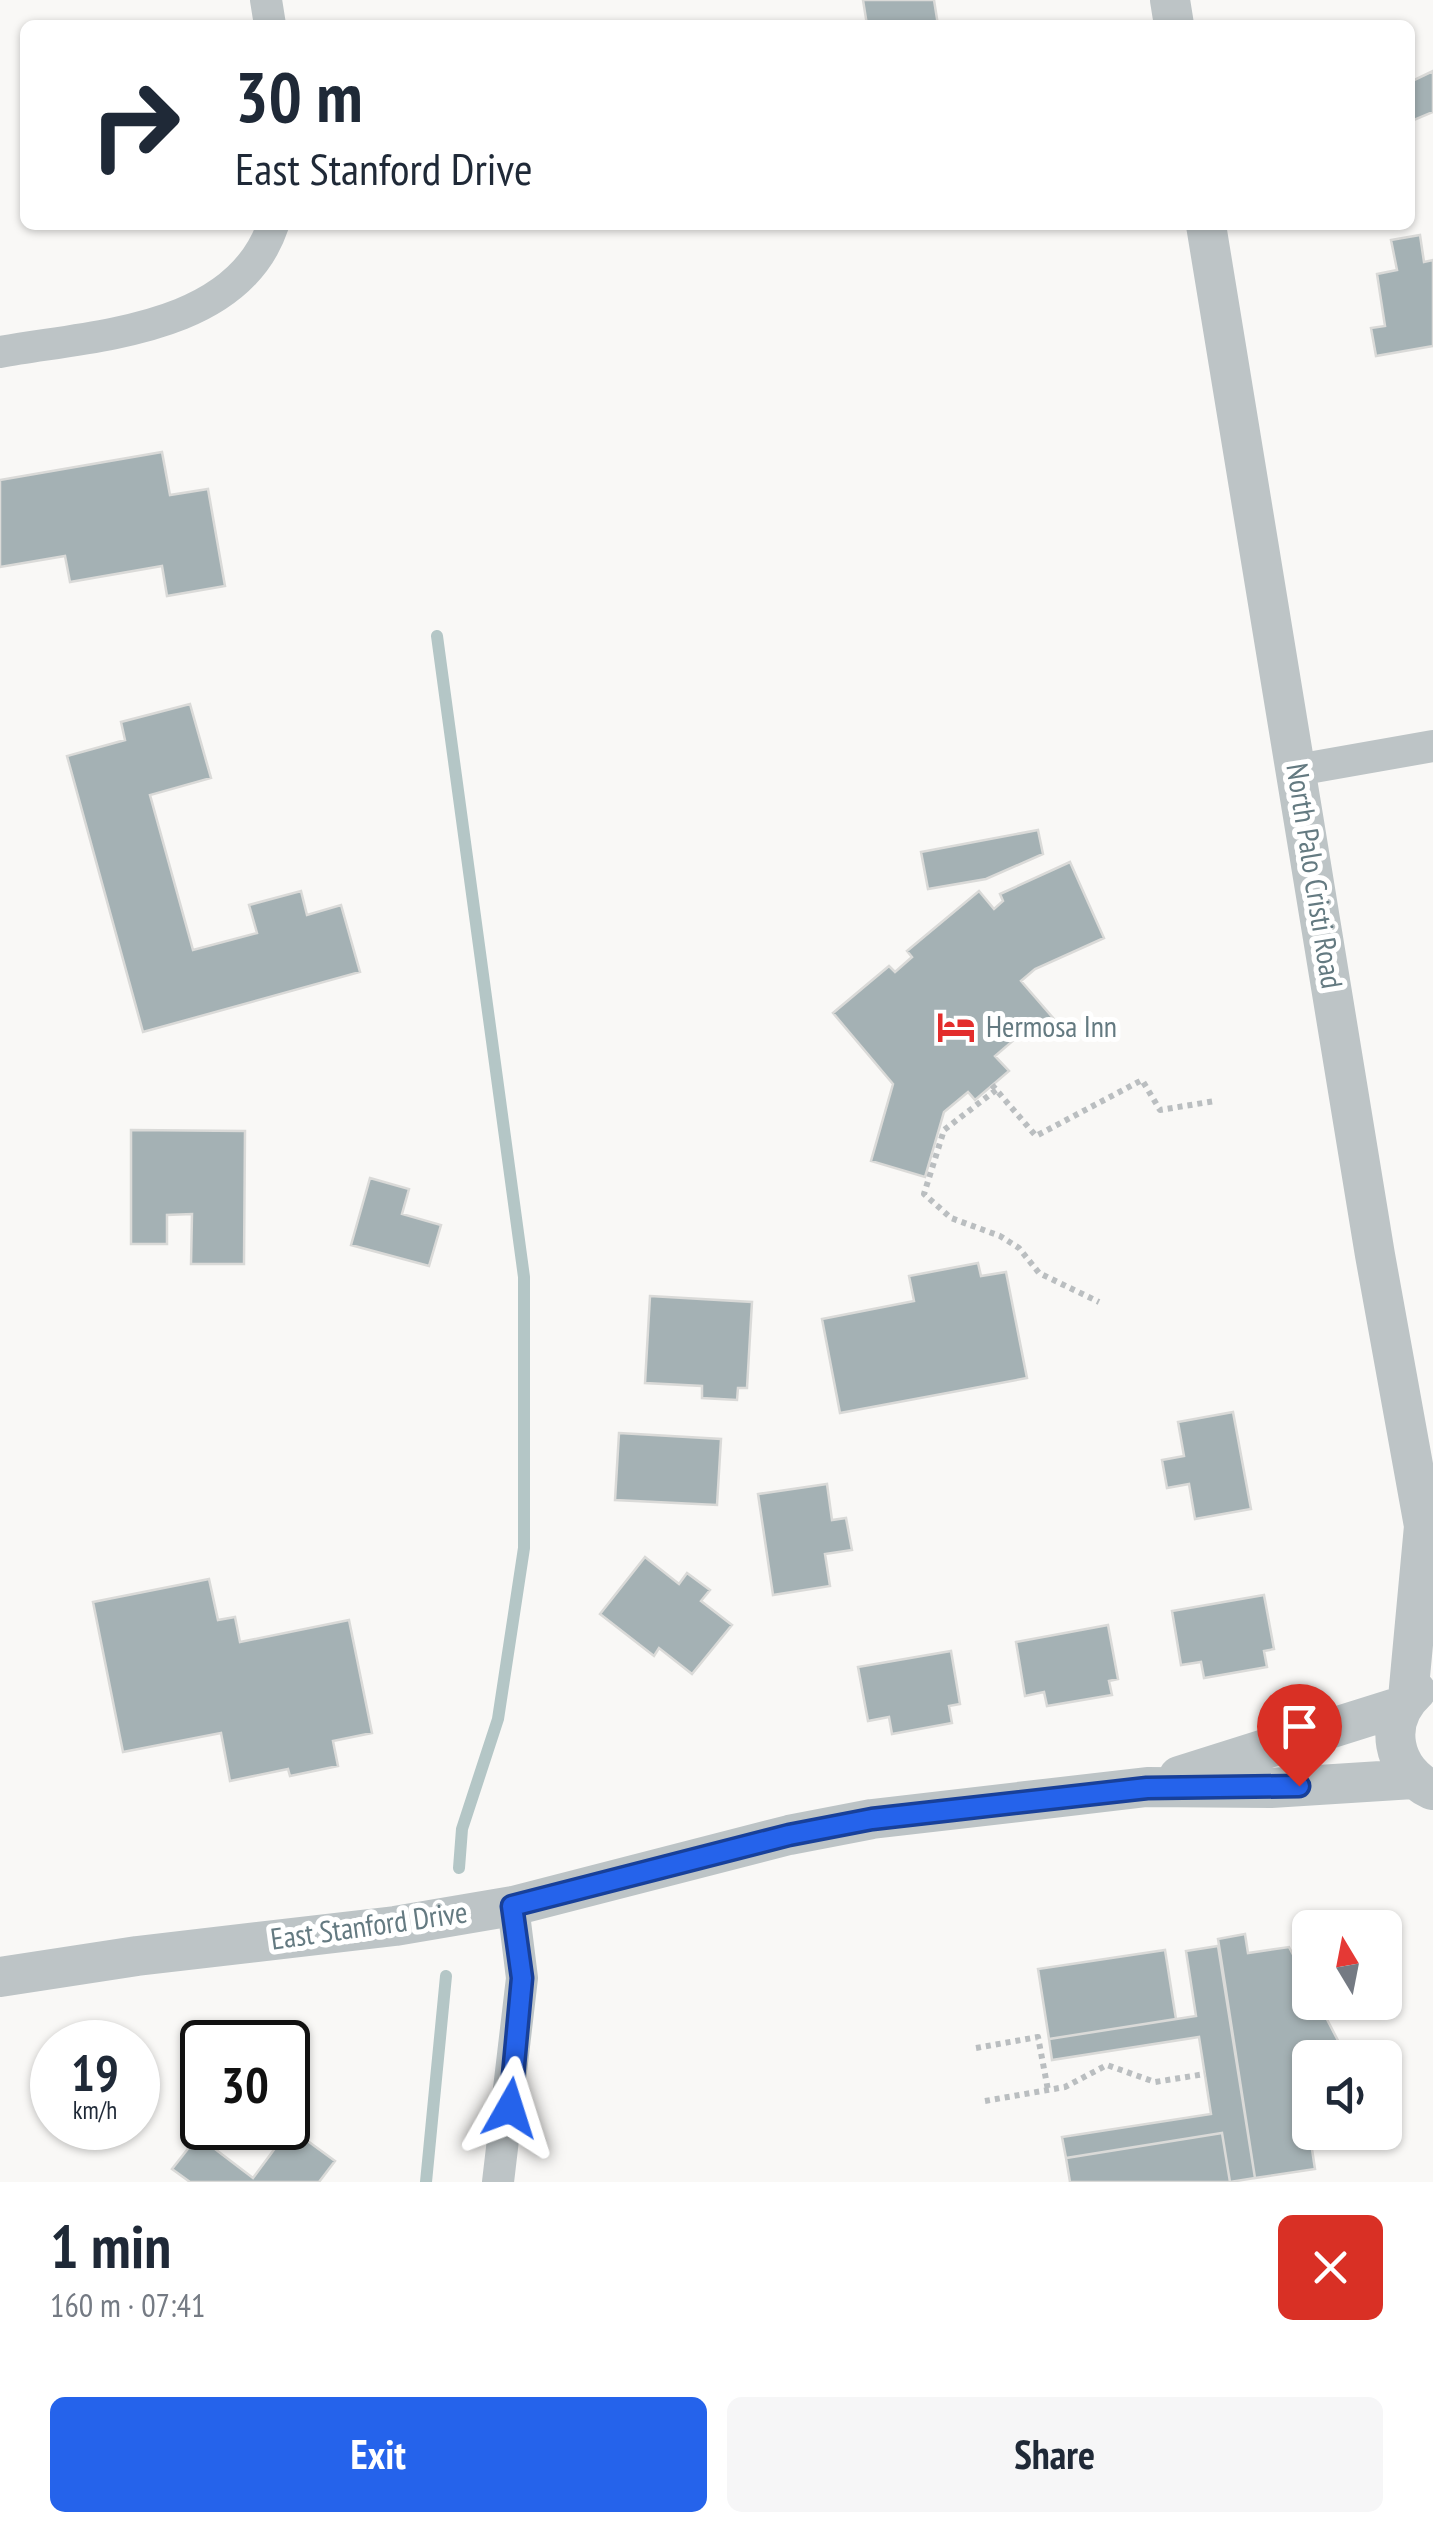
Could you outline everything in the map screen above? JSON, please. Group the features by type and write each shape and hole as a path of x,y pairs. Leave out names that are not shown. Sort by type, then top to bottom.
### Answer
{"street":[{"path":"0,352 156,324 229,290 266,244 270,230"},
{"name":"North Palo Cristi Road","path":"1207,230 1374,1254 1428,1540 1415,1696 1394,1744 1427,1788"},
{"path":"1297,770 1433,746"},
{"name":"East Stanford Drive","path":"1147,1788 1415,1696"},
{"name":"East Stanford Drive","path":"0,1977 136,1956 395,1926 512,1906 789,1835 872,1819 1147,1788 1427,1788"},
{"path":"498,2182 522,1978 512,1906"}],"path":[{"path":"1100,1302 1039,1274 1020,1248 1000,1236 951,1218 924,1194 944,1130 994,1087 1036,1136 1142,1080 1160,1110 1215,1100"},
{"path":"976,2048 1038,2037 1048,2090"},
{"path":"985,2101 1066,2087 1107,2066 1156,2082 1205,2074"}],"building":[{"path":"863,0 934,0 937,20 866,20"},
{"path":"1433,71 1433,112 1415,120 1415,80"},
{"path":"1420,235 1424,262 1433,260 1433,346 1376,356 1371,328 1385,326 1377,274 1397,270 1391,240"},
{"path":"162,452 170,495 208,489 225,586 167,596 162,566 70,582 65,556 0,567 0,480"},
{"path":"190,704 211,778 150,795 193,950 257,933 249,905 301,891 307,915 341,905 360,972 143,1032 67,756 125,740 121,722"},
{"path":"1038,830 1043,854 986,879 928,889 921,852"},
{"path":"1070,862 1104,938 1035,969 1021,981 1054,1019 1029,1040 1023,1032 995,1056 1009,1071 975,1100 968,1092 944,1112 925,1177 871,1161 893,1084 833,1013 889,966 895,972 912,957 907,951 979,891 994,909 1003,901 1000,894"},
{"path":"131,1130 245,1131 244,1264 191,1264 192,1214 167,1215 167,1244 131,1244"},
{"path":"370,1178 409,1189 402,1214 441,1225 429,1266 351,1245"},
{"path":"978,1263 981,1276 1006,1272 1027,1378 840,1413 822,1319 914,1301 909,1276"},
{"path":"650,1296 752,1302 747,1388 738,1388 737,1400 702,1398 702,1386 645,1383"},
{"path":"1233,1412 1251,1509 1195,1519 1189,1484 1167,1488 1162,1460 1184,1456 1178,1422"},
{"path":"619,1433 721,1439 717,1505 615,1500"},
{"path":"827,1484 832,1520 846,1518 852,1550 825,1554 830,1586 773,1595 758,1494"},
{"path":"645,1557 679,1584 687,1573 710,1590 701,1601 732,1625 692,1674 659,1648 654,1656 600,1614"},
{"path":"209,1579 218,1620 235,1617 240,1642 349,1620 372,1733 333,1741 338,1766 290,1776 288,1769 230,1781 221,1733 123,1752 93,1602"},
{"path":"1264,1595 1274,1649 1264,1651 1267,1667 1204,1678 1201,1662 1181,1665 1172,1611"},
{"path":"1108,1625 1118,1679 1109,1681 1112,1695 1047,1706 1044,1692 1025,1696 1016,1642"},
{"path":"951,1651 960,1704 949,1706 952,1723 892,1734 889,1717 868,1721 858,1667"},
{"path":"1245,1934 1248,1953 1289,1947 1292,2020 1327,2020 1338,2040 1292,2040 1292,2150 1312,2150 1315,2169 1255,2178 1218,1939"},
{"path":"1218,1946 1255,2178 1230,2182 1222,2133 1066,2158 1062,2137 1211,2114 1199,2037 1052,2060 1049,2039 1196,2016 1186,1951"},
{"path":"1165,1950 1176,2019 1049,2039 1038,1969"},
{"path":"1222,2133 1230,2182 1070,2182 1066,2158"},
{"path":"310,2143 335,2161 319,2182 190,2182 172,2169 187,2150 216,2150 253,2178 274,2150 310,2150"}],"waterway":[{"path":"437,636 524,1277 524,1548 498,1719 462,1829 459,1868"},
{"path":"426,2182 446,1976"}],"place":[{"name":"Hermosa Inn","path":"956,1027"}],"route":[{"path":"510,2108 522,1978 512,1906 789,1835 872,1819 1147,1788 1299,1786"}]}
